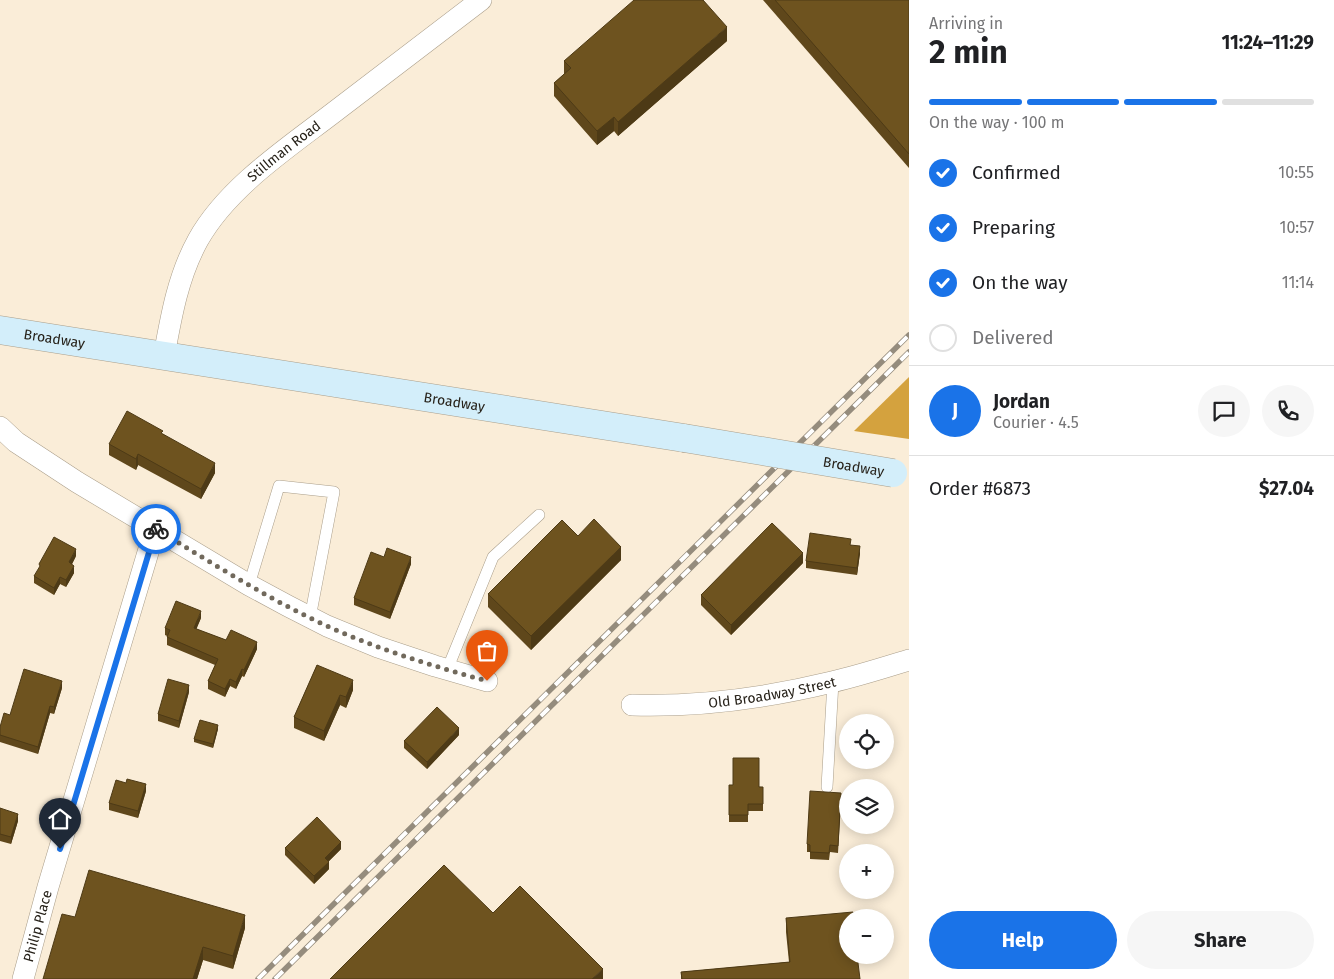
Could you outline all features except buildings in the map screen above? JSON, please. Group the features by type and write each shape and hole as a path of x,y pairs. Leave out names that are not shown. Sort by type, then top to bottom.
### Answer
{"main road":[{"name":"Broadway","path":"0,330 901,474"}],"street":[{"name":"Stillman Road","path":"164,356 176,296 187,263 198,240 215,214 245,183 282,152 481,0"},
{"path":"0,427 16,442 35,455 155,529 310,618 378,648 487,681"},
{"name":"Philip Place","path":"23,979 48,887 155,529"},
{"name":"Old Broadway Street","path":"632,705 669,706 724,701 778,693 833,682 909,660"}],"lane":[{"path":"249,584 279,486 334,492 310,618"},
{"path":"447,670 493,557 539,515"},
{"path":"827,787 833,682"}],"shaded area":[{"path":"909,377 909,439 854,431"}],"railway":[{"path":"258,979 909,335"},
{"path":"275,979 909,352"}],"way so far":[{"path":"156,529 262,592 327,626 404,657 487,681"}],"route":[{"path":"60,849 156,529"}]}
